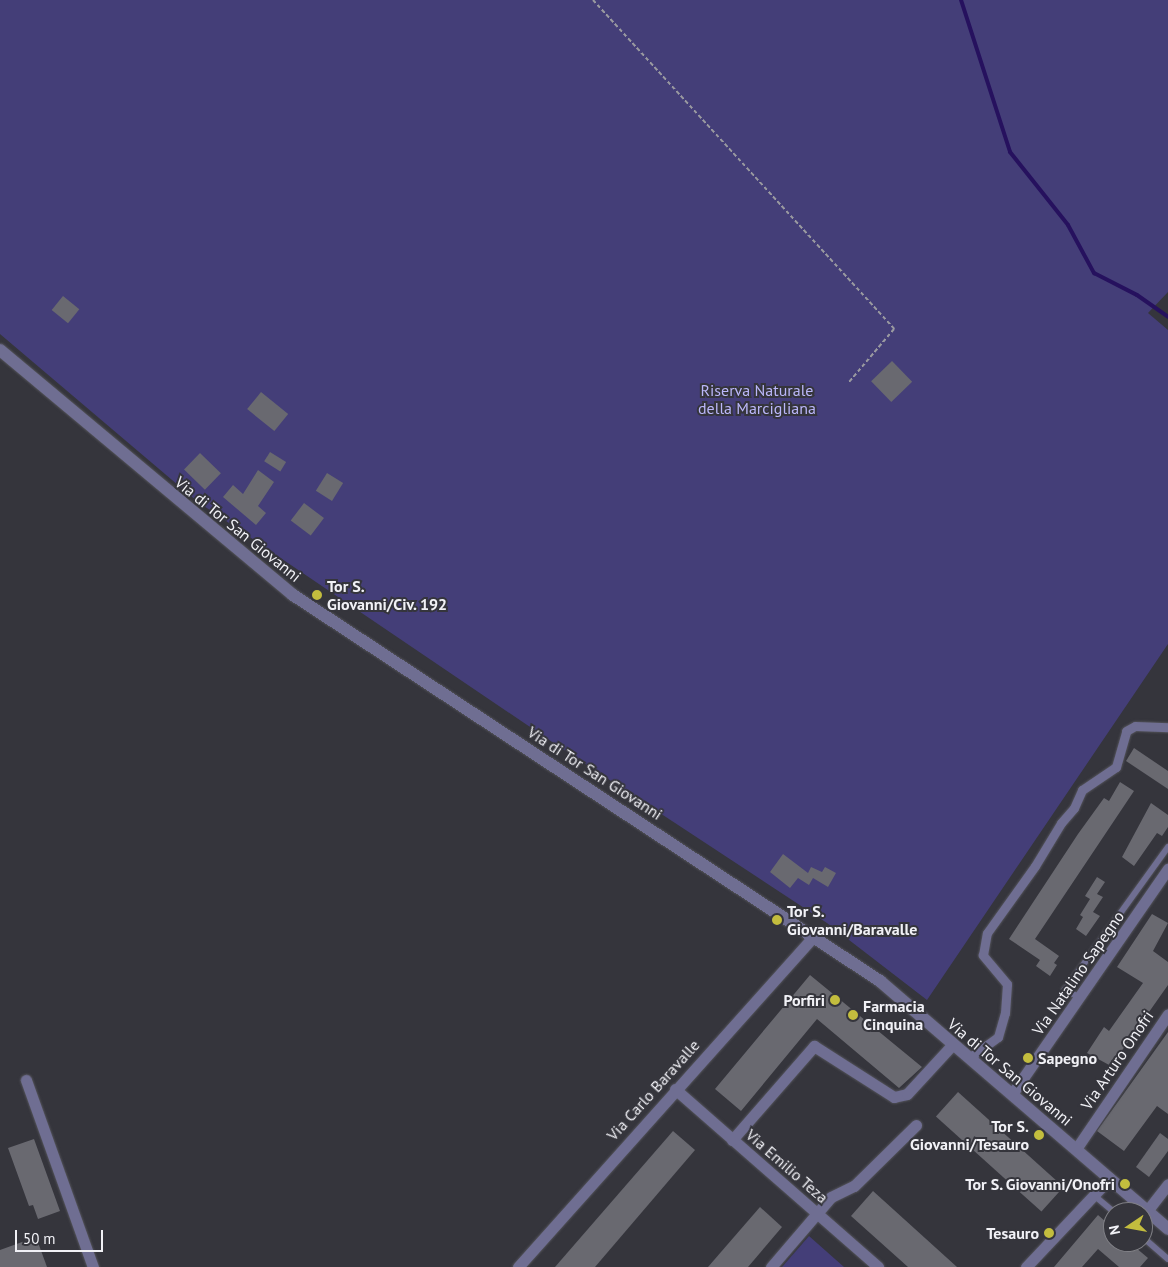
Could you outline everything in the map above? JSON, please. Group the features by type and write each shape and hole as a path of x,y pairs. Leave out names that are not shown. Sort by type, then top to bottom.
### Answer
{"street":[{"name":"Via di Tor San Giovanni","path":"0,350 293,595 814,936 880,982 1137,1202"},
{"path":"969,1058 998,1037 1005,1013 1007,984 983,955 987,933 1035,866 1061,823 1074,808 1082,790 1116,767 1126,731 1135,726 1168,726"},
{"name":"Via Natalino Sapegno","path":"1012,1094 1081,999 1168,869"},
{"name":"Via Carlo Baravalle","path":"518,1267 675,1089 814,936"},
{"name":"Via Arturo Onofri","path":"1076,1149 1168,1014"},
{"path":"732,1140 814,1046 894,1097 907,1094 952,1044"},
{"path":"26,1080 93,1267"},
{"name":"Via Emilio Teza","path":"675,1089 878,1267"},
{"path":"771,1267 831,1198 854,1186 916,1124"},
{"path":"1026,1267 1110,1178"},
{"path":"1153,1203 1168,1184"},
{"name":"Via di Tor San Giovanni","path":"1153,1216 1168,1230"}],"lane":[{"path":"1081,999 1065,990 1168,847"},
{"path":"1094,1195 1103,1203"},
{"path":"1153,1246 1168,1259"}],"path":[{"path":"593,0 894,329 849,382"}],"green space":[{"name":"Riserva Naturale della Marcigliana","path":"0,0 1168,0 1168,292 1148,313 1168,330 1168,644 927,1000 827,923 561,748 198,502 0,334"},
{"path":"809,1236 844,1267 782,1267"}],"building":[{"path":"63,296 79,309 68,323 52,310"},
{"path":"892,361 912,382 891,402 871,381"},
{"path":"261,392 288,414 274,431 247,409"},
{"path":"270,452 286,462 280,471 264,461"},
{"path":"200,453 221,473 205,490 184,470"},
{"path":"258,470 274,482 258,506 266,513 256,525 223,497 233,485 243,494"},
{"path":"327,473 343,483 332,501 316,491"},
{"path":"304,503 324,518 311,536 291,521"},
{"path":"1134,748 1168,771 1168,789 1126,761"},
{"path":"1120,782 1134,791 1035,939 1059,956 1054,963 1057,965 1050,976 1036,966 1040,960 1009,939 1078,834 1104,798 1109,801"},
{"path":"1151,803 1168,815 1168,827 1162,836 1157,833 1134,866 1122,857"},
{"path":"783,854 808,873 811,867 822,872 825,867 836,873 828,887 813,878 809,885 798,878 790,888 770,872"},
{"path":"1097,877 1105,882 1097,894 1103,897 1093,912 1100,916 1086,936 1076,929 1083,917 1080,915 1090,899 1085,896"},
{"path":"1152,914 1168,923 1153,951 1168,962 1168,985 1111,1066 1087,1053 1104,1027 1109,1031 1143,983 1117,967"},
{"path":"810,975 922,1067 899,1088 817,1019 741,1111 715,1089"},
{"path":"1168,1032 1168,1114 1157,1106 1124,1151 1097,1131"},
{"path":"958,1092 1064,1187 1041,1212 936,1117"},
{"path":"673,1131 695,1150 595,1267 555,1267"},
{"path":"1160,1133 1168,1139 1168,1151 1149,1177 1136,1167"},
{"path":"34,1139 60,1211 38,1219 33,1205 29,1206 8,1148"},
{"path":"873,1191 957,1267 908,1267 851,1216"},
{"path":"760,1207 782,1227 748,1267 708,1267"},
{"path":"1098,1215 1103,1219 1103,1252 1141,1252 1148,1258 1140,1267 1119,1267 1098,1249 1082,1267 1054,1267"},
{"path":"36,1237 47,1267 0,1267 0,1250"}],"waterway":[{"path":"961,0 1010,152 1068,225 1094,273 1137,295 1168,317"}],"place":[{"name":"Tor S. Giovanni/Civ. 192","path":"317,595"},
{"name":"Tor S. Giovanni/Baravalle","path":"777,920"},
{"name":"Porfiri","path":"835,1000"},
{"name":"Farmacia Cinquina","path":"853,1015"},
{"name":"Sapegno","path":"1028,1058"},
{"name":"Tor S. Giovanni/Tesauro","path":"1039,1135"},
{"name":"Tor S. Giovanni/Onofri","path":"1125,1184"},
{"name":"Tesauro","path":"1049,1233"}]}
